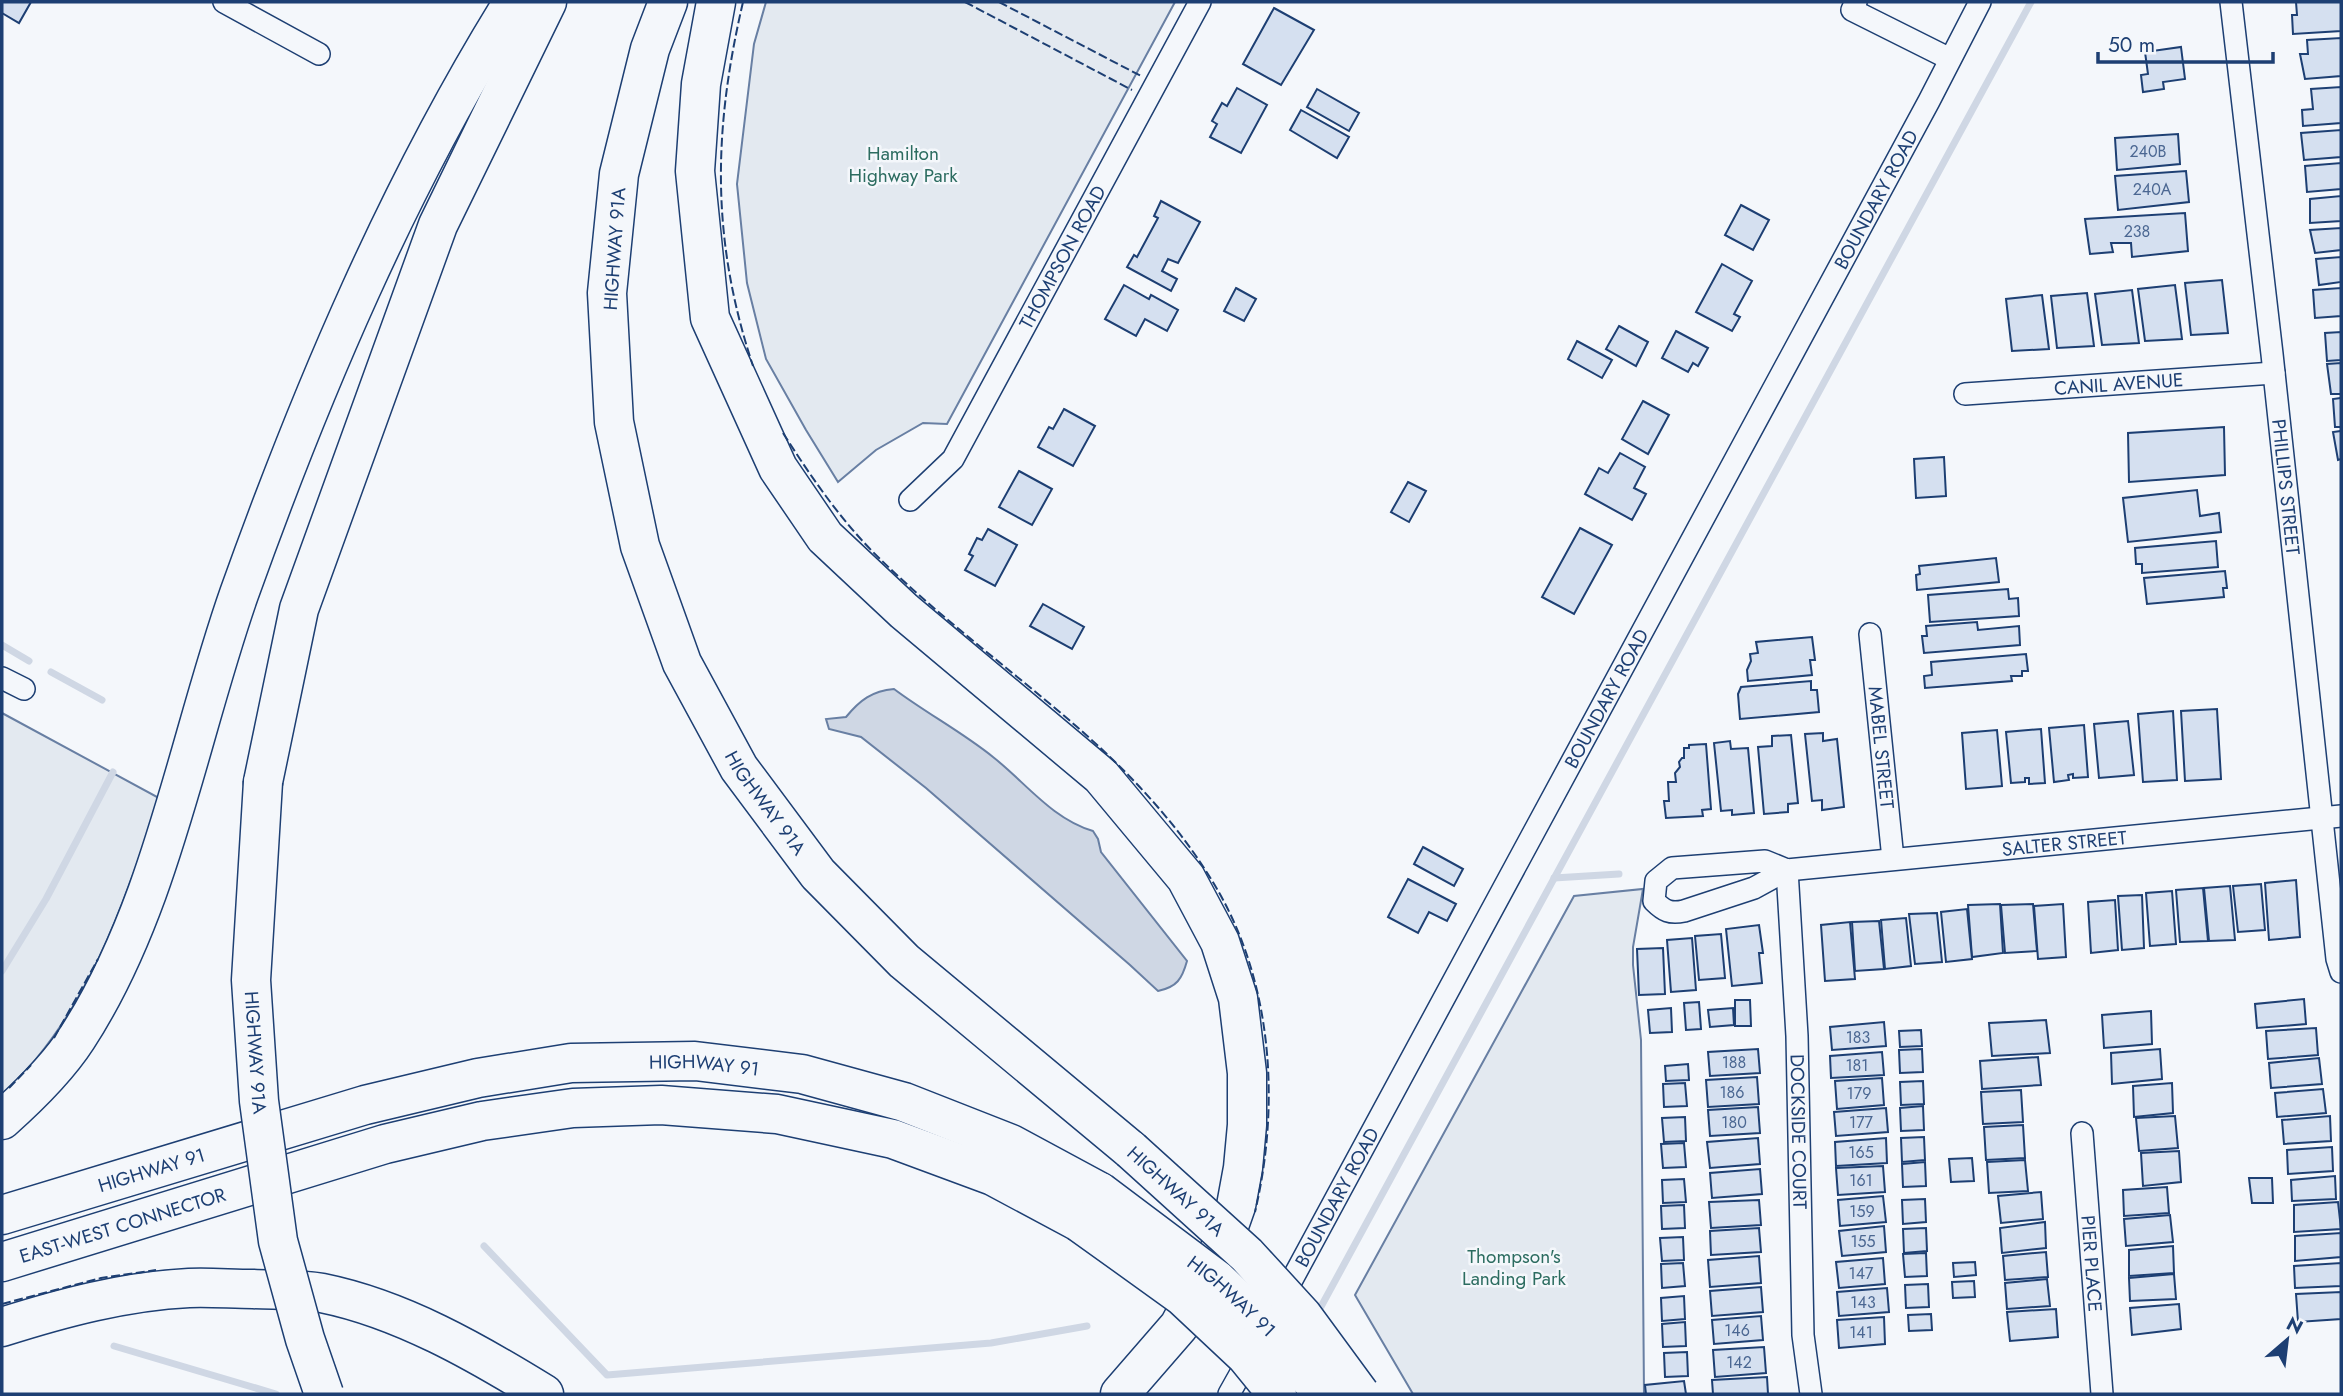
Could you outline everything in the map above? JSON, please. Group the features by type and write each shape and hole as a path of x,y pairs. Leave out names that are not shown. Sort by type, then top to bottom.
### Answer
{"highway":[{"path":"2,1120 32,1094 75,1041 104,993 151,881 238,597 313,399 401,204 513,2"},
{"name":"HIGHWAY 91A","path":"324,1394 305,1339 278,1241 259,1101 251,980 263,782 299,609 438,225 547,2"},
{"name":"HIGHWAY 91A","path":"668,2 650,49 619,174 607,293 614,422 640,546 682,663 739,768 818,874 904,961 1131,1150 1247,1255 1302,1315 1360,1394"},
{"path":"716,2 701,84 695,171 710,318 779,468 825,537 904,611 1101,776 1186,878 1220,943 1238,998 1247,1073 1247,1125 1237,1206 1223,1244 1179,1326 1119,1394"},
{"name":"HIGHWAY 91","path":"2,1215 365,1105 478,1078 571,1063 695,1061 802,1074 904,1102 1011,1144 1090,1207 1246,1356 1277,1394"},
{"name":"HIGHWAY 91","path":"243,1187 385,1144 482,1121 573,1108 661,1105 777,1114 893,1139 993,1176 1090,1207 1217,1280 1278,1338 1322,1394"},
{"name":"EAST-WEST CONNECTOR","path":"2,1262 243,1187"},
{"path":"2,1327 56,1310 122,1296 189,1288 321,1293 377,1309 429,1331 499,1366 544,1394"}],"street":[{"path":"224,2 319,54"},
{"name":"THOMPSON ROAD","path":"910,500 953,459 1200,2"},
{"name":"BOUNDARY ROAD","path":"1229,1394 1923,113 1980,2"},
{"name":"PHILLIPS STREET","path":"2231,2 2274,373 2332,817 2337,959 2341,972"},
{"path":"1848,5 1950,59"},
{"name":"CANIL AVENUE","path":"1965,394 2274,373"},
{"name":"MABEL STREET","path":"1870,634 1893,859"},
{"path":"2,678 24,689"},
{"name":"SALTER STREET","path":"1787,870 1765,861 1672,868 1656,881 1654,901 1663,910 1673,913 1684,911 1754,887 1787,870 2332,817"},
{"name":"DOCKSIDE COURT","path":"1787,870 1797,1036 1803,1335 1811,1394"},
{"name":"PIER PLACE","path":"2082,1133 2102,1394"}],"green space":[{"name":"Hamilton Highway Park","path":"766,2 1175,2 947,424 923,423 876,450 838,482 766,359 747,283 737,184 754,44"},
{"path":"2,713 159,798 132,879 80,995 32,1064 2,1095"},
{"name":"Thompson's Landing Park","path":"1643,889 1633,947 1633,965 1641,1040 1644,1394 1413,1394 1355,1295 1574,896"}],"shaded area":[{"path":"894,689 981,748 1052,809 1093,831 1101,852 1187,961 1178,981 1158,991 926,788 861,737 829,729 826,719 846,717 867,697"}],"building":[{"path":"2,2 31,2 19,23 2,13"},
{"path":"2296,2 2341,2 2341,31 2293,34 2292,15 2297,15"},
{"path":"1274,8 1314,30 1281,85 1243,64"},
{"path":"2341,38 2341,76 2305,79 2300,54 2308,54 2307,40"},
{"path":"2181,47 2185,79 2163,82 2164,89 2143,92 2141,75 2148,74 2145,52"},
{"path":"2341,87 2341,123 2303,126 2302,110 2313,109 2311,89"},
{"path":"1237,88 1267,105 1241,153 1210,137 1217,124 1212,121 1222,103 1227,106"},
{"path":"1317,89 1359,113 1349,131 1307,107"},
{"path":"1301,110 1349,137 1337,158 1290,130"},
{"path":"2341,130 2341,157 2304,160 2301,133"},
{"path":"2178,134 2180,164 2117,170 2115,138"},
{"path":"2341,163 2341,189 2307,192 2305,166"},
{"path":"2186,171 2189,202 2118,210 2115,176"},
{"path":"2341,196 2341,221 2310,223 2310,199"},
{"path":"1161,201 1200,222 1178,263 1168,259 1162,271 1177,279 1171,291 1127,267 1134,255 1137,257 1158,218 1154,216"},
{"path":"1741,205 1769,220 1753,250 1725,235"},
{"path":"2185,213 2188,251 2132,257 2131,243 2111,243 2113,252 2090,254 2085,219"},
{"path":"2341,228 2341,250 2315,253 2310,230"},
{"path":"2341,257 2341,282 2319,285 2316,259"},
{"path":"1722,264 1752,281 1734,314 1740,317 1732,331 1696,312"},
{"path":"2222,280 2228,333 2191,335 2185,283"},
{"path":"1124,285 1149,299 1151,295 1178,310 1167,331 1145,319 1136,336 1105,319"},
{"path":"2175,285 2182,339 2145,341 2138,289"},
{"path":"1236,288 1256,299 1244,321 1224,311"},
{"path":"2341,288 2341,316 2315,318 2313,290"},
{"path":"2132,290 2139,343 2102,345 2095,294"},
{"path":"2087,293 2094,346 2057,348 2051,296"},
{"path":"2042,295 2049,349 2012,351 2006,299"},
{"path":"1619,326 1648,342 1636,366 1606,349"},
{"path":"1676,331 1708,348 1698,366 1693,363 1688,372 1662,358"},
{"path":"2341,332 2341,360 2327,361 2325,333"},
{"path":"1577,341 1612,360 1602,378 1568,359"},
{"path":"2341,363 2341,394 2331,394 2327,364"},
{"path":"2341,398 2341,427 2335,427 2333,399"},
{"path":"1643,401 1669,415 1648,454 1622,439"},
{"path":"1064,409 1095,426 1073,466 1038,447 1049,427 1053,429"},
{"path":"2224,427 2225,475 2129,482 2128,433"},
{"path":"2341,431 2341,459 2338,460 2333,432"},
{"path":"1620,453 1645,467 1634,488 1646,494 1632,520 1585,494 1599,468 1608,473"},
{"path":"1944,457 1946,496 1916,498 1914,459"},
{"path":"1019,471 1052,489 1032,525 999,507"},
{"path":"1408,482 1426,491 1409,522 1391,512"},
{"path":"2197,490 2200,516 2219,513 2221,532 2128,542 2123,498"},
{"path":"1580,528 1612,545 1574,614 1542,597"},
{"path":"988,529 1017,545 995,586 965,570 973,556 969,554 977,538 982,540"},
{"path":"2216,541 2218,567 2142,573 2142,564 2136,564 2135,548"},
{"path":"1996,558 1999,582 1917,590 1916,575 1920,574 1919,566"},
{"path":"2225,571 2227,588 2223,588 2224,597 2147,604 2144,578"},
{"path":"2008,589 2009,599 2018,598 2019,616 1930,622 1928,595"},
{"path":"1043,604 1084,627 1072,649 1030,626"},
{"path":"1977,622 1978,630 2019,626 2020,645 1924,653 1922,636 1927,636 1926,626"},
{"path":"1812,637 1815,660 1810,660 1812,675 1748,681 1750,654 1758,653 1756,642"},
{"path":"2026,654 2028,671 2022,671 2022,676 2011,676 2012,681 1925,688 1924,676 1932,675 1931,662"},
{"path":"1811,681 1811,690 1817,690 1819,712 1740,719 1738,694 1741,687"},
{"path":"2217,709 2221,779 2185,781 2181,711"},
{"path":"2173,711 2177,780 2143,782 2138,714"},
{"path":"2128,721 2134,775 2099,778 2094,724"},
{"path":"2084,725 2088,777 2073,778 2073,774 2068,775 2069,780 2054,782 2049,728"},
{"path":"2041,729 2045,783 2029,784 2029,778 2025,778 2025,782 2011,783 2006,732"},
{"path":"1997,730 2002,786 1966,789 1962,733"},
{"path":"1823,733 1823,741 1837,739 1844,807 1822,810 1822,800 1812,801 1805,734"},
{"path":"1791,735 1798,803 1788,804 1788,812 1764,814 1758,747 1772,746 1772,736"},
{"path":"1730,741 1731,749 1748,748 1754,813 1732,815 1732,810 1721,811 1714,743"},
{"path":"1706,744 1711,809 1702,810 1703,816 1666,818 1664,801 1669,801 1668,782 1676,782 1675,773 1680,767 1679,762 1684,758 1684,748"},
{"path":"1423,847 1463,869 1454,886 1414,864"},
{"path":"1408,879 1456,904 1447,921 1429,912 1418,933 1388,917"},
{"path":"2296,880 2300,937 2269,940 2265,883"},
{"path":"2261,884 2265,930 2238,932 2233,886"},
{"path":"2230,886 2235,940 2209,941 2204,888"},
{"path":"2203,888 2208,941 2180,942 2176,890"},
{"path":"2172,891 2176,944 2150,946 2146,893"},
{"path":"2142,895 2144,948 2122,950 2118,896"},
{"path":"2115,900 2118,950 2091,953 2088,902"},
{"path":"2000,904 2003,953 1972,957 1968,905"},
{"path":"2033,904 2037,951 2005,953 2001,905"},
{"path":"2063,904 2066,957 2038,959 2034,906"},
{"path":"1967,909 1972,959 1946,962 1941,912"},
{"path":"1937,913 1942,962 1915,964 1909,914"},
{"path":"1906,918 1911,966 1885,969 1881,920"},
{"path":"1879,921 1884,969 1855,971 1852,922"},
{"path":"1850,922 1855,979 1825,981 1821,925"},
{"path":"1759,925 1763,953 1759,953 1762,983 1732,986 1726,929"},
{"path":"1721,934 1725,978 1699,980 1695,936"},
{"path":"1692,938 1696,990 1671,992 1667,940"},
{"path":"1663,948 1665,994 1639,995 1637,949"},
{"path":"2304,999 2306,1024 2257,1028 2255,1004"},
{"path":"1735,1000 1750,1000 1751,1026 1735,1026"},
{"path":"1699,1002 1701,1029 1686,1030 1684,1003"},
{"path":"1671,1008 1672,1032 1650,1033 1648,1010"},
{"path":"1733,1008 1734,1025 1710,1027 1708,1010"},
{"path":"2151,1011 2152,1044 2104,1048 2102,1015"},
{"path":"2046,1020 2050,1053 1992,1056 1989,1023"},
{"path":"1884,1022 1886,1046 1832,1050 1830,1027"},
{"path":"2316,1028 2318,1055 2268,1059 2266,1031"},
{"path":"1921,1030 1922,1046 1900,1047 1899,1031"},
{"path":"1758,1049 1760,1073 1710,1076 1708,1052"},
{"path":"1922,1049 1923,1072 1900,1073 1899,1050"},
{"path":"2160,1049 2162,1079 2112,1084 2111,1053"},
{"path":"1882,1052 1884,1075 1831,1078 1830,1056"},
{"path":"2038,1057 2041,1085 1982,1089 1980,1061"},
{"path":"2319,1058 2322,1084 2271,1088 2269,1063"},
{"path":"1688,1064 1689,1080 1666,1081 1665,1066"},
{"path":"1757,1077 1759,1104 1708,1107 1706,1080"},
{"path":"1882,1078 1884,1105 1837,1109 1835,1081"},
{"path":"1923,1081 1924,1104 1901,1105 1900,1082"},
{"path":"1685,1083 1687,1106 1664,1107 1663,1084"},
{"path":"2172,1083 2173,1113 2134,1117 2133,1086"},
{"path":"2323,1089 2326,1113 2277,1117 2275,1093"},
{"path":"2021,1090 2023,1122 1983,1124 1981,1092"},
{"path":"1923,1106 1924,1130 1901,1131 1900,1108"},
{"path":"1758,1107 1760,1133 1710,1136 1708,1110"},
{"path":"1886,1108 1888,1132 1836,1136 1834,1112"},
{"path":"2175,1116 2178,1148 2139,1151 2136,1118"},
{"path":"2330,1116 2331,1141 2284,1144 2282,1120"},
{"path":"1685,1117 1686,1141 1664,1142 1662,1118"},
{"path":"2023,1125 2025,1158 1986,1160 1984,1127"},
{"path":"1924,1137 1925,1160 1902,1162 1901,1138"},
{"path":"1758,1138 1760,1164 1710,1168 1707,1142"},
{"path":"1886,1138 1887,1163 1836,1166 1835,1142"},
{"path":"1684,1143 1686,1167 1663,1168 1661,1144"},
{"path":"2332,1147 2333,1171 2288,1174 2287,1150"},
{"path":"2179,1151 2181,1182 2143,1186 2141,1153"},
{"path":"1972,1158 1974,1181 1951,1182 1949,1159"},
{"path":"2025,1160 2028,1191 1989,1193 1987,1162"},
{"path":"1925,1162 1926,1186 1903,1187 1902,1164"},
{"path":"1883,1166 1885,1192 1838,1195 1836,1168"},
{"path":"1760,1169 1762,1194 1712,1198 1710,1173"},
{"path":"2335,1176 2336,1199 2292,1201 2291,1180"},
{"path":"2249,1178 2272,1178 2273,1203 2252,1203"},
{"path":"1684,1179 1686,1202 1663,1203 1662,1180"},
{"path":"2167,1187 2169,1213 2124,1216 2123,1190"},
{"path":"2041,1192 2043,1219 2001,1223 1998,1196"},
{"path":"1883,1196 1886,1222 1840,1226 1838,1200"},
{"path":"1925,1199 1926,1222 1903,1224 1902,1200"},
{"path":"1759,1200 1761,1225 1711,1228 1709,1202"},
{"path":"2338,1202 2341,1229 2294,1232 2294,1205"},
{"path":"1684,1205 1685,1228 1662,1229 1661,1206"},
{"path":"2170,1215 2173,1242 2126,1246 2124,1219"},
{"path":"2045,1222 2046,1248 2002,1253 2000,1228"},
{"path":"1884,1226 1886,1252 1842,1256 1839,1231"},
{"path":"1759,1228 1761,1252 1711,1255 1710,1231"},
{"path":"1926,1228 1927,1251 1904,1253 1903,1229"},
{"path":"2341,1233 2341,1257 2295,1261 2295,1236"},
{"path":"1683,1237 1684,1260 1662,1261 1660,1238"},
{"path":"2173,1246 2174,1273 2129,1276 2129,1250"},
{"path":"2046,1252 2048,1277 2005,1280 2003,1256"},
{"path":"1926,1253 1927,1276 1905,1277 1903,1254"},
{"path":"1759,1256 1761,1283 1710,1287 1708,1260"},
{"path":"1883,1258 1885,1284 1839,1288 1836,1262"},
{"path":"1975,1262 1976,1275 1954,1277 1953,1263"},
{"path":"1683,1263 1685,1286 1662,1288 1661,1264"},
{"path":"2341,1263 2341,1286 2295,1288 2294,1266"},
{"path":"2174,1274 2176,1299 2130,1301 2129,1278"},
{"path":"2047,1279 2050,1306 2007,1309 2005,1283"},
{"path":"1974,1281 1975,1297 1953,1298 1952,1282"},
{"path":"1928,1284 1929,1307 1906,1308 1905,1285"},
{"path":"1761,1287 1763,1312 1712,1316 1710,1291"},
{"path":"1887,1288 1889,1312 1839,1316 1837,1292"},
{"path":"2341,1292 2341,1319 2298,1322 2296,1294"},
{"path":"1684,1296 1685,1319 1662,1321 1661,1298"},
{"path":"2179,1304 2181,1329 2132,1335 2130,1308"},
{"path":"2056,1309 2058,1337 2010,1341 2007,1312"},
{"path":"1931,1314 1932,1330 1909,1331 1908,1315"},
{"path":"1761,1316 1763,1340 1714,1344 1712,1320"},
{"path":"1884,1317 1885,1344 1839,1348 1837,1320"},
{"path":"1685,1322 1686,1346 1663,1347 1662,1324"},
{"path":"1764,1347 1766,1373 1715,1377 1713,1350"},
{"path":"1687,1352 1688,1376 1665,1377 1664,1353"},
{"path":"1767,1377 1768,1394 1713,1394 1712,1380"},
{"path":"1684,1381 1686,1394 1646,1394 1645,1385"}],"waterway":[{"path":"1317,1314 2031,2"},
{"path":"2,645 29,661"},
{"path":"51,672 102,700"},
{"path":"2,971 46,899 113,772"},
{"path":"1554,878 1619,874"},
{"path":"484,1246 607,1375 991,1343 1087,1326"},
{"path":"114,1346 276,1394"}],"fence":[{"path":"743,2 726,95 721,185 723,229 730,274 739,319 753,366"},
{"path":"965,2 1132,90"},
{"path":"999,2 1141,76"},
{"path":"783,433 824,494 872,551 921,597 1076,726 1116,763 1171,823 1217,889 1236,926 1250,965 1260,1005 1266,1047 1269,1089 1267,1130 1263,1172 1255,1212"},
{"path":"54,1038 98,959"},
{"path":"9,1088 31,1065"},
{"path":"2,1304 101,1278 156,1270"}]}
